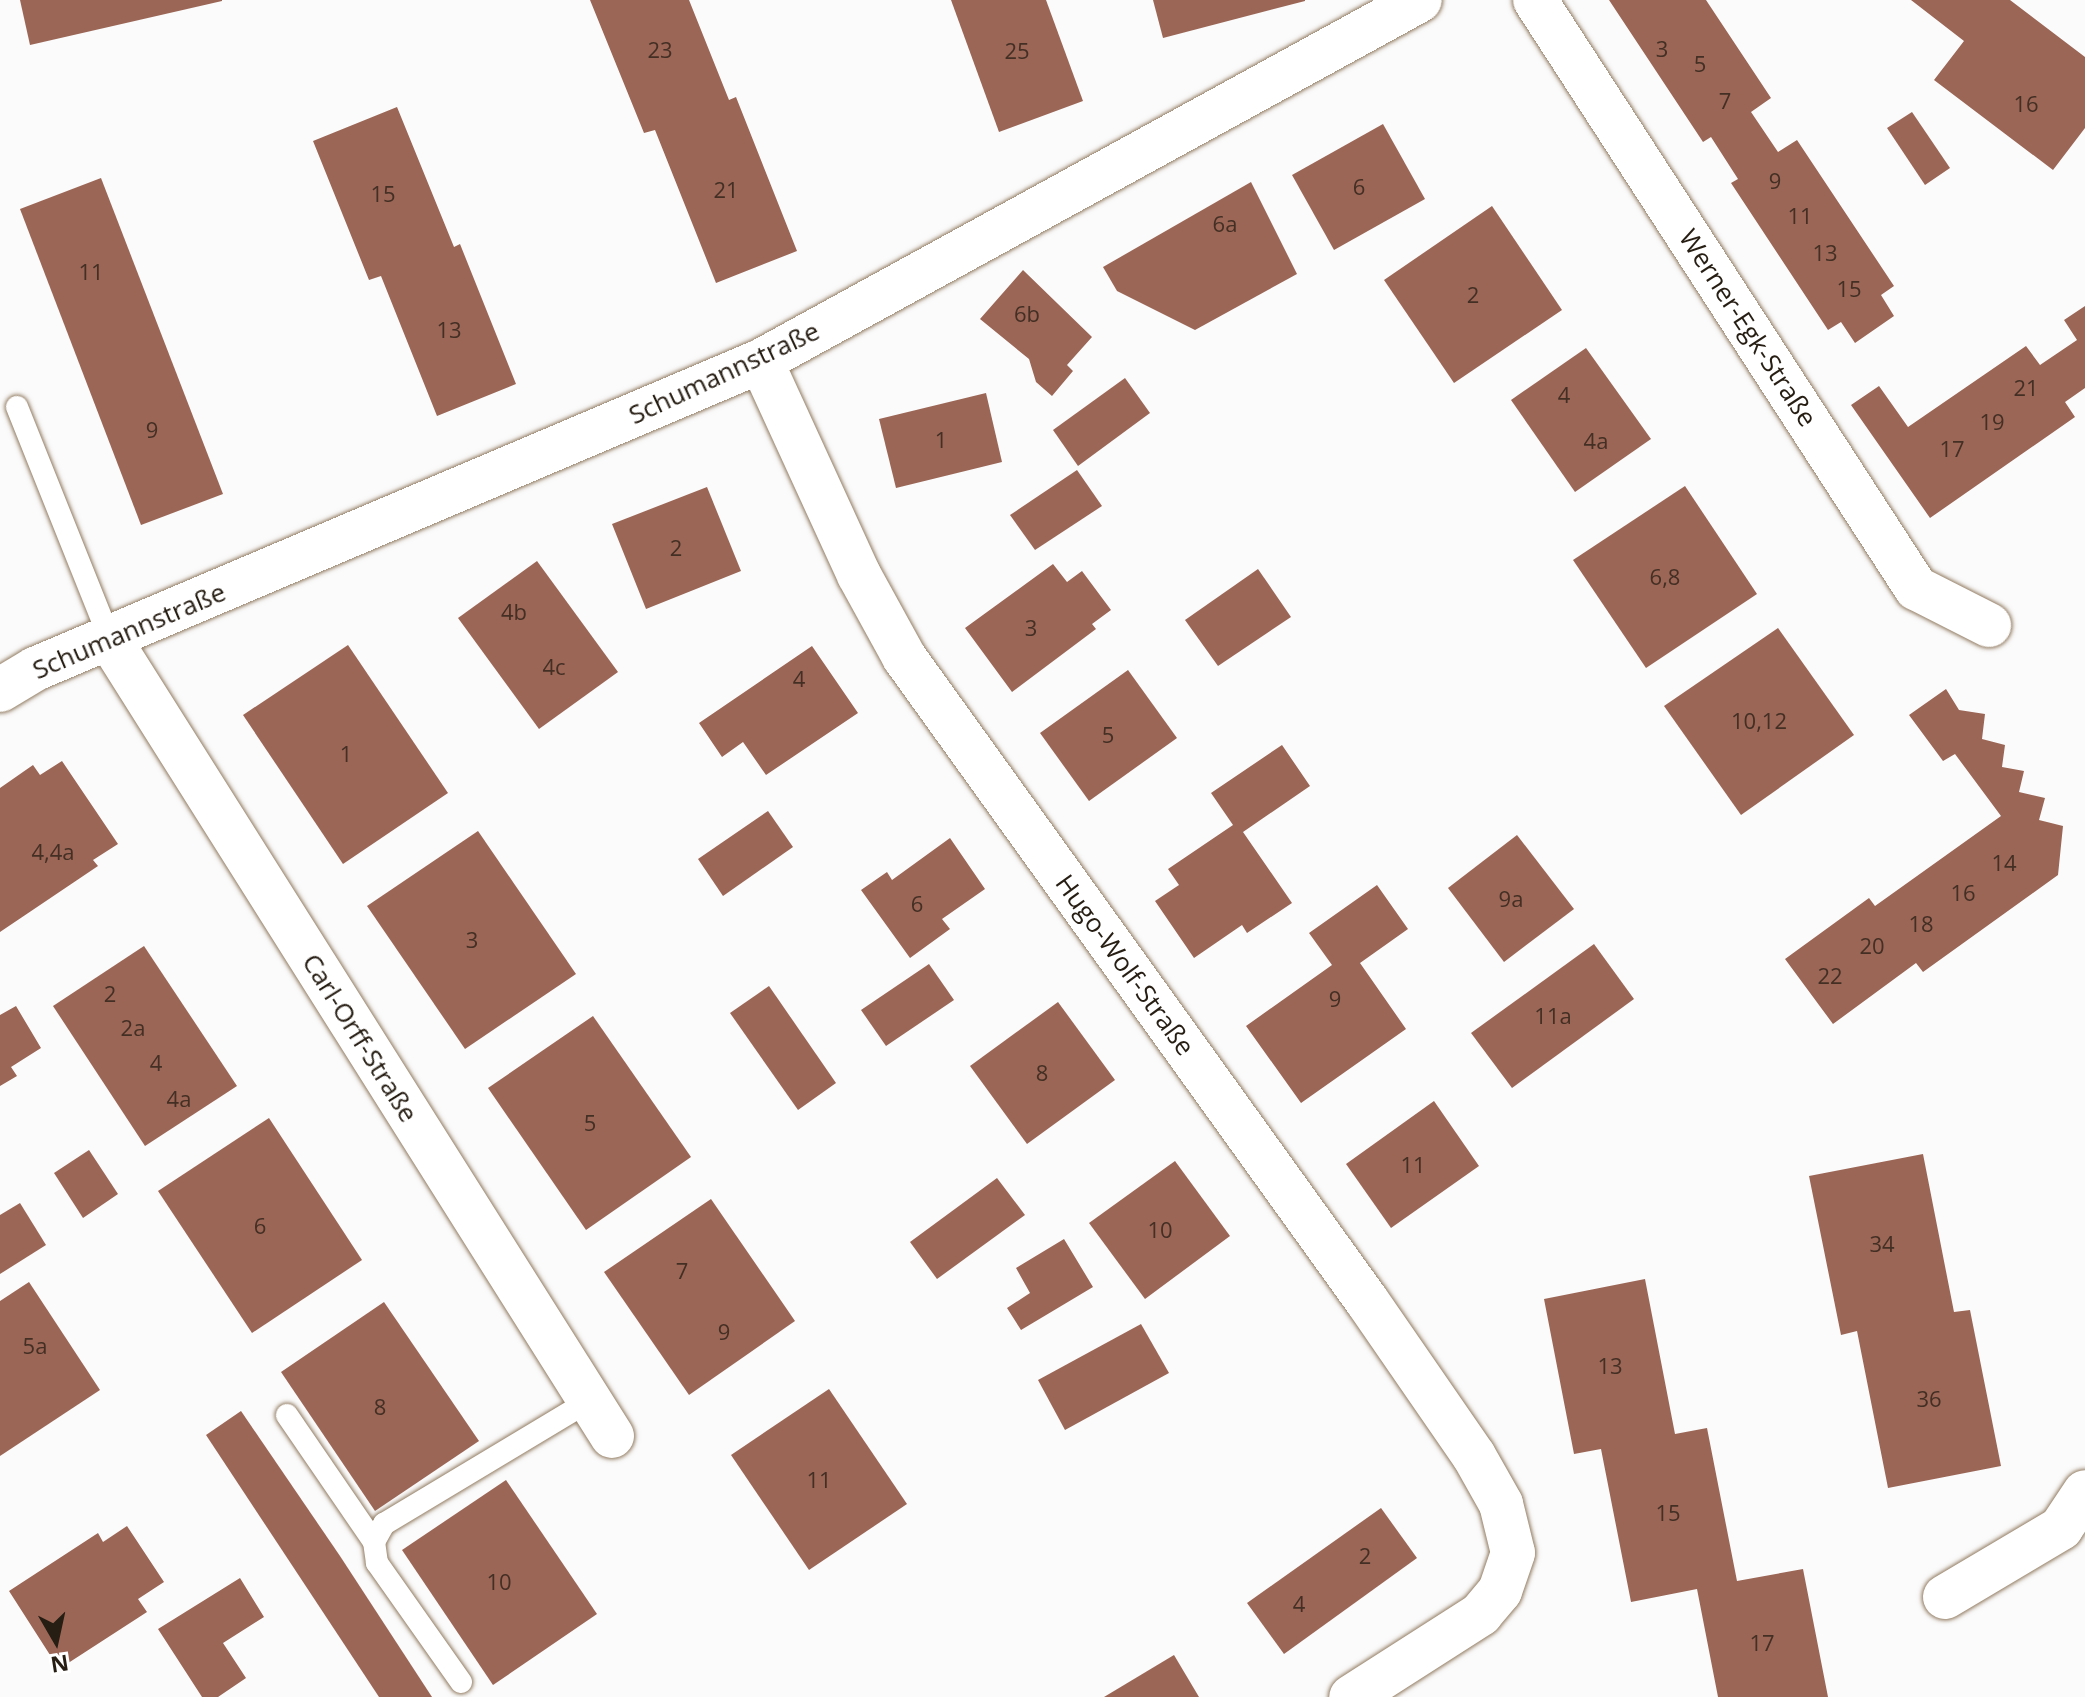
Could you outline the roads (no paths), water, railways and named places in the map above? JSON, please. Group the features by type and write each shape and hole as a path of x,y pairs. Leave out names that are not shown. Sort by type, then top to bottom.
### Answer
{"street":[{"name":"Schumannstraße","path":"0,690 35,669 110,640 761,361 1420,0"},
{"name":"Werner-Egk-Straße","path":"1535,0 1916,588 1989,625"},
{"name":"Hugo-Wolf-Straße","path":"761,361 859,575 904,657 1367,1301 1474,1456 1501,1504 1513,1553 1500,1591 1481,1614 1351,1697"},
{"name":"Carl-Orff-Straße","path":"110,640 600,1418"},
{"path":"1945,1597 2061,1528 2085,1492"}],"lane":[{"path":"17,407 110,640"},
{"path":"287,1415 374,1542 377,1563 461,1682"},
{"path":"374,1542 384,1524 600,1418"}]}
